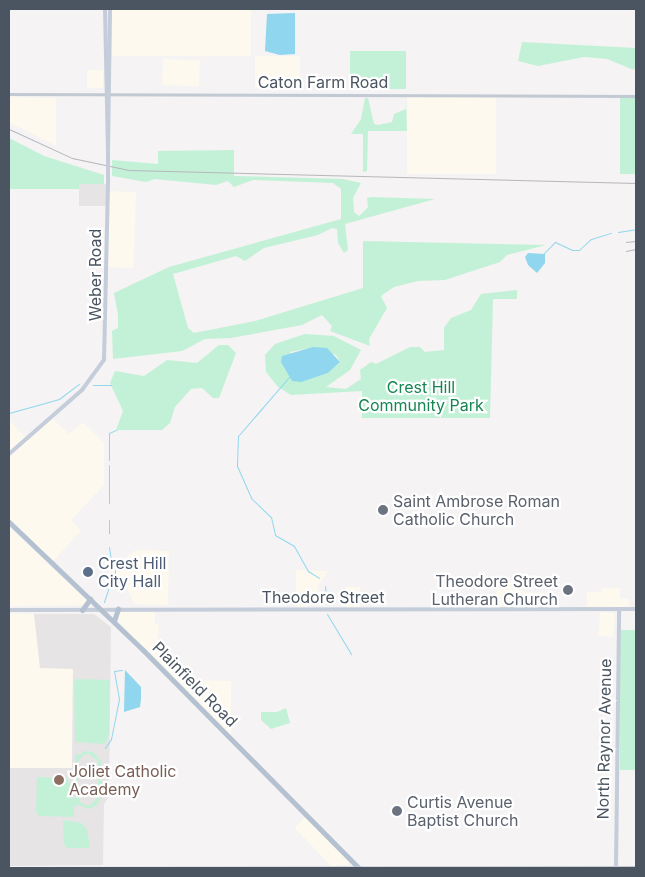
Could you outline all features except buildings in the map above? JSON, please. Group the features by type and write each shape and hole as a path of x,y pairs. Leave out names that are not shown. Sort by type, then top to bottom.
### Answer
{"main road":[{"name":"Weber Road","path":"105,9 108,93"},
{"name":"Weber Road","path":"9,454 82,390 99,371 106,352 110,9"},
{"name":"Plainfield Road","path":"9,522 102,609 358,868"},
{"path":"82,610 90,599"},
{"path":"114,621 118,609"},
{"name":"Theodore Street","path":"9,610 636,610"},
{"name":"North Raynor Avenue","path":"616,868 618,610"}],"street":[{"name":"Caton Farm Road","path":"9,94 636,96"},
{"path":"9,868 636,868"}],"shaded area":[{"path":"112,9 251,9 251,56 112,56"},
{"path":"255,56 300,56 300,88 255,88"},
{"path":"163,59 200,60 199,86 162,85"},
{"path":"87,70 103,70 103,88 87,88"},
{"path":"9,97 56,98 56,146 9,122"},
{"path":"407,97 496,97 496,174 407,174"},
{"path":"79,184 107,184 107,206 79,206"},
{"path":"108,191 136,192 133,268 105,267"},
{"path":"51,417 69,434 83,422 104,443 104,485 71,520 81,531 52,562 9,521 9,456"},
{"path":"9,420 26,438 11,451 9,449"},
{"path":"9,527 92,605 9,606"},
{"path":"136,550 169,551 168,605 134,604 126,586 111,568"},
{"path":"296,570 328,571 318,586 317,605 296,607"},
{"path":"513,579 522,579 523,592 550,593 550,607 492,606 491,602 498,588"},
{"path":"346,587 360,587 360,607 346,607"},
{"path":"602,588 620,588 620,598 629,599 629,607 587,607 587,592 602,592"},
{"path":"114,612 155,612 155,624 159,625 158,644 180,666 191,668 190,680 231,681 231,736 134,638 114,616"},
{"path":"600,612 615,613 613,637 598,636"},
{"path":"9,613 34,614 40,668 73,668 72,768 9,768"},
{"name":"Joliet Catholic Academy","path":"34,614 94,614 111,627 109,797 104,804 103,865 9,866 9,768 72,768 73,669 40,668"},
{"path":"305,817 349,862 348,865 331,866 295,828"}],"green space":[{"path":"522,42 636,48 636,66 634,70 607,59 584,57 538,66 518,61"},
{"path":"350,51 406,51 406,89 350,89"},
{"path":"406,97 407,131 368,131 367,171 363,172 363,134 351,134 361,119 365,98 368,98 374,124 378,125 392,122 394,114 406,109"},
{"path":"620,97 636,97 636,174 620,174"},
{"path":"9,138 44,156 104,175 104,184 79,184 79,189 9,189"},
{"path":"234,150 234,176 343,179 361,183 353,198 354,212 359,216 368,207 367,198 371,197 435,199 345,224 348,250 344,253 338,243 337,229 332,228 318,235 264,248 245,261 236,256 173,274 188,328 194,333 255,321 363,288 363,241 546,245 507,255 500,262 445,280 418,281 394,287 381,296 387,308 369,339 370,346 330,331 332,326 322,315 302,325 231,338 205,339 182,351 113,359 112,331 118,328 114,293 169,267 341,219 341,189 333,183 253,180 234,187 228,181 216,185 155,179 146,182 112,176 112,160 158,164 158,151"},
{"name":"Crest Hill Community Park","path":"517,290 517,299 493,299 490,418 362,418 362,391 291,395 278,387 266,372 265,355 275,344 305,334 334,336 361,350 350,370 326,387 346,389 361,379 360,370 371,362 376,364 410,347 420,347 425,352 444,350 444,328 451,318 471,310 481,294","holes":["311,348 336,355 340,362 328,373 308,379 290,352"]},
{"path":"219,345 228,345 236,353 219,398 213,398 202,388 191,389 175,407 170,423 162,430 116,430 123,411 110,383 115,371 144,376 167,360 197,363"},
{"path":"620,630 636,630 636,770 620,770"},
{"path":"77,679 110,680 109,734 105,744 75,742 74,682"},
{"path":"286,708 290,723 271,729 261,720 261,712 277,712"},
{"path":"84,751 93,752 101,761 101,796 98,804 90,809 78,805 74,807 74,817 39,816 36,812 37,777 66,778 72,787 75,802 75,753 79,755","holes":["89,754 98,761 98,797 89,806 81,803 78,795 78,762 83,755"]},
{"path":"63,820 81,823 87,829 90,848 67,848 64,844"}],"water":[{"path":"295,13 295,54 280,55 265,51 267,14"},
{"path":"528,253 545,254 545,263 537,273 528,265 525,257"},
{"path":"313,347 327,348 340,362 328,373 301,382 292,381 281,362 282,356"},
{"path":"125,670 141,687 141,699 140,707 124,712"}],"waterway":[{"path":"618,232 636,229"},
{"path":"544,253 555,242 572,250 579,250 591,239 611,233"},
{"path":"289,377 238,436 237,466 251,498 271,517 275,535 294,546 308,571 319,578"},
{"path":"9,413 59,399 79,384"},
{"path":"93,385 111,385"},
{"path":"109,460 109,433 116,430"},
{"path":"109,465 109,503"},
{"path":"109,520 109,533"},
{"path":"109,547 112,566"},
{"path":"104,602 111,580"},
{"path":"325,586 327,602"},
{"path":"327,614 351,654"},
{"path":"105,748 111,739 119,699 114,671 122,670"}],"railway":[{"path":"9,129 72,158 129,170 636,183"},
{"path":"626,242 636,241"},
{"path":"626,251 636,249"}],"place":[{"name":"Saint Ambrose Roman Catholic Church","path":"383,510"},
{"name":"Crest Hill City Hall","path":"88,572"},
{"name":"Theodore Street Lutheran Church","path":"568,590"},
{"name":"Joliet Catholic Academy","path":"59,780"},
{"name":"Curtis Avenue Baptist Church","path":"397,811"}]}
